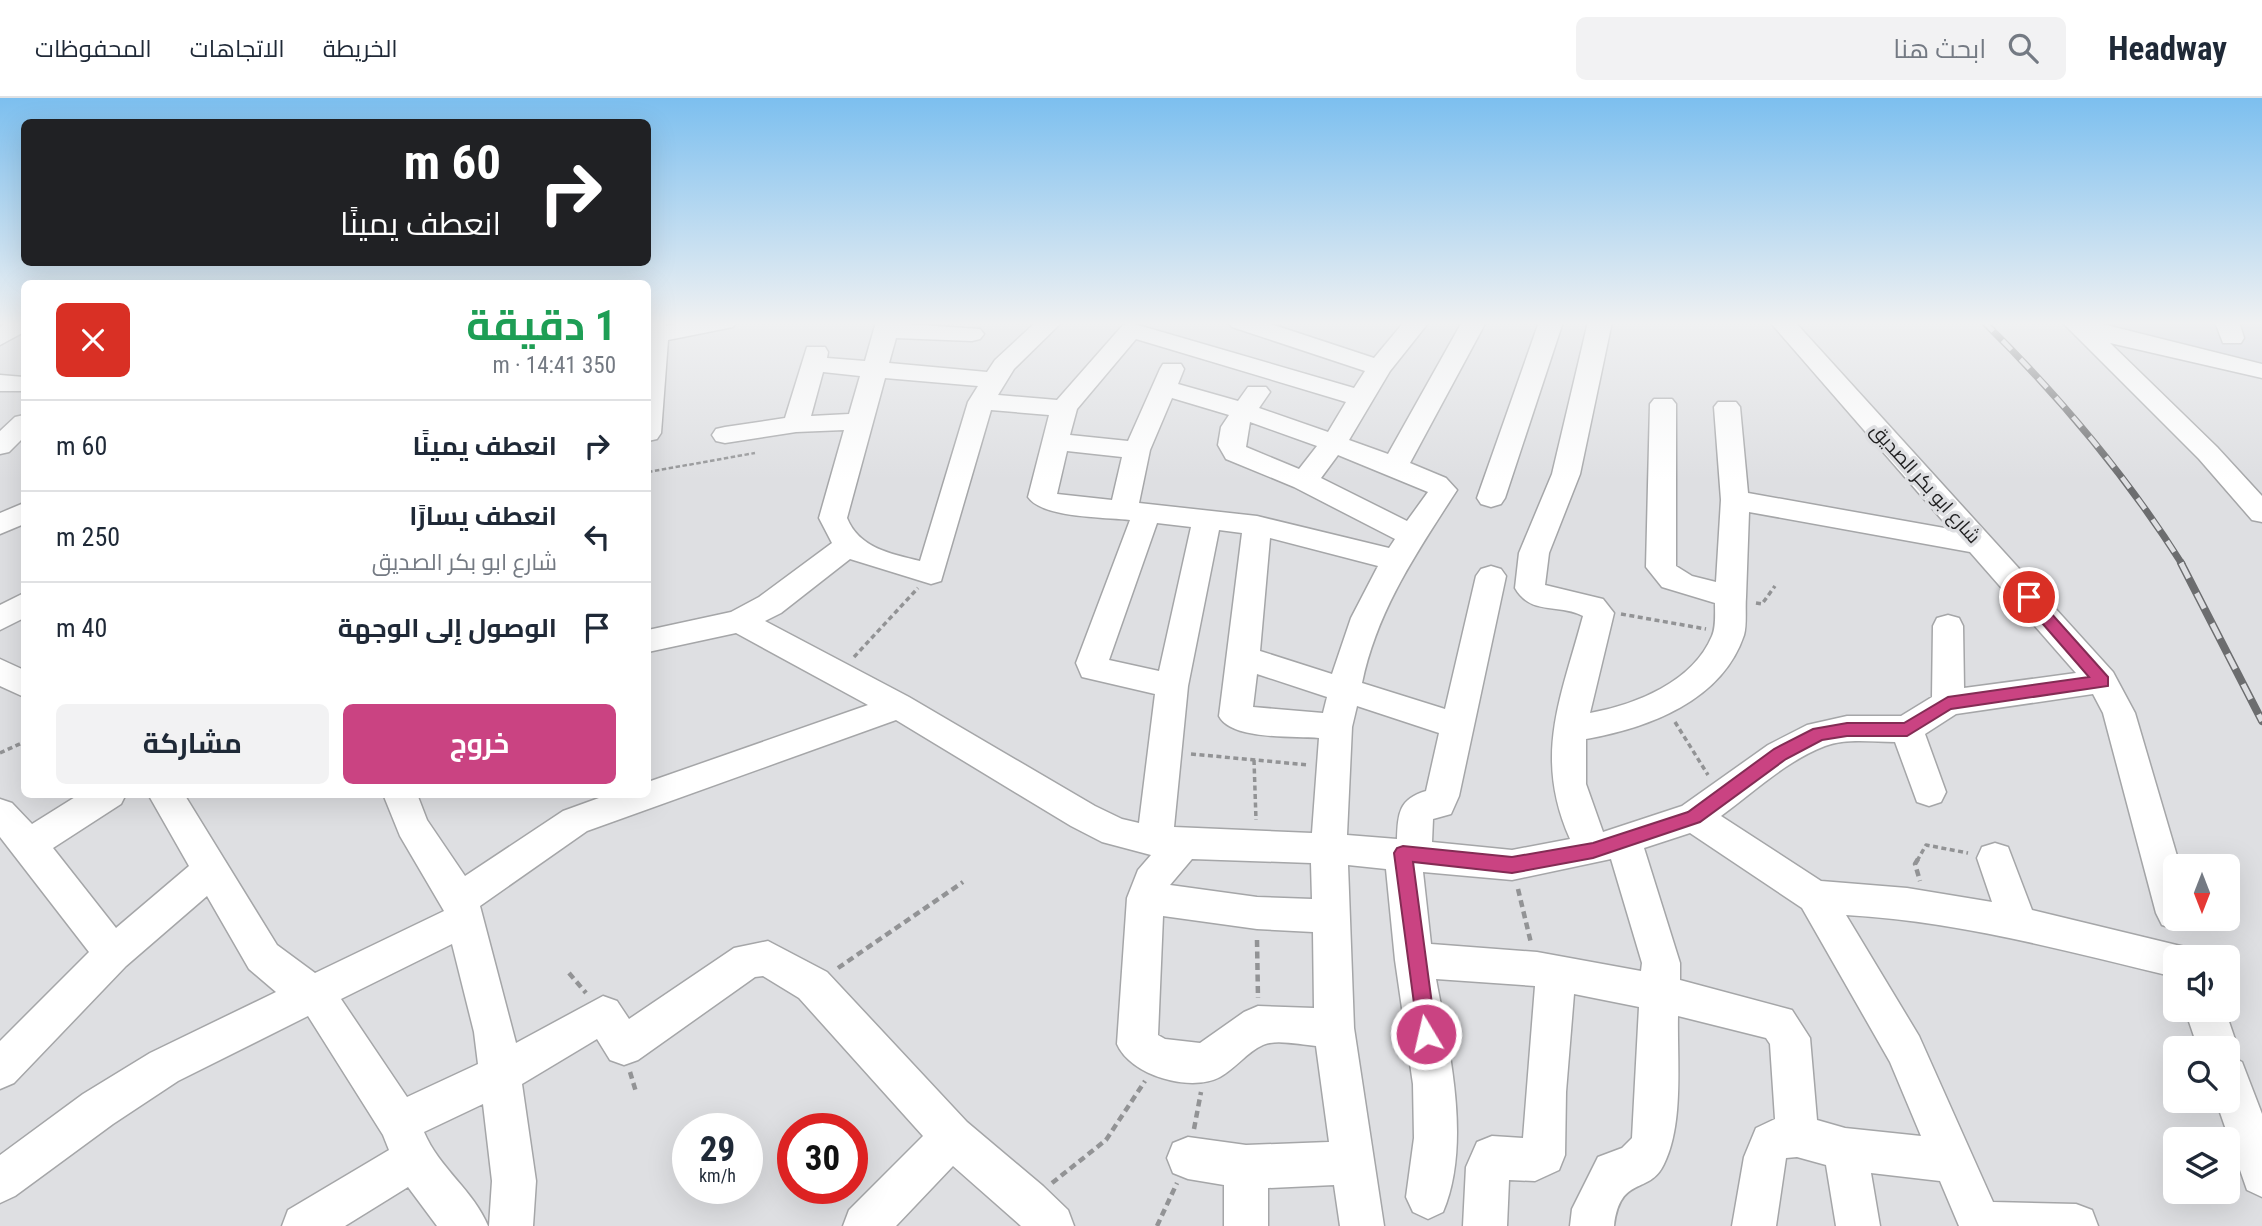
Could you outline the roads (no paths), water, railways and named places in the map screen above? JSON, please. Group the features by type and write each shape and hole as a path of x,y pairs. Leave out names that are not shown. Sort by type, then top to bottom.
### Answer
{"street":[{"path":"796,424 810,375"},
{"path":"873,375 833,519 835,528 848,546 865,555 931,574 987,391 998,375"},
{"path":"907,375 1064,408"},
{"path":"1092,375 1064,408 1042,497 1049,502 1257,525 1404,548"},
{"path":"1170,375 1137,450 1134,512 1093,670 1172,686"},
{"path":"1269,375 1245,409 1231,436 1231,445 1236,453 1304,481 1404,548"},
{"path":"1283,375 1360,398"},
{"path":"1304,481 1335,441 1375,375"},
{"path":"1394,467 1445,375"},
{"path":"1492,498 1534,375"},
{"path":"1588,375 1566,474 1534,553 1530,588 1541,596 1597,609 1599,613 1572,729 1567,764 1569,786 1609,846 1661,963 1653,1140 1647,1157 1636,1167 1614,1172 1594,1209 1592,1226"},
{"name":"شارع ابو بكر الصديق","path":"1828,375 2102,681 2119,713 2163,871"},
{"path":"2130,375 2225,470 2262,513"},
{"path":"2229,375 2262,382"},
{"path":"0,383 21,384"},
{"path":"1165,388 1245,409 1335,441 1436,484 1443,490 1404,548 1366,618 1352,654 1336,727 1329,848 1334,1028 1362,1226"},
{"path":"1663,404 1661,567 1666,576 1679,583 1729,596"},
{"path":"1572,729 1595,725 1662,702 1695,684 1722,654 1729,634 1735,500 1727,407"},
{"path":"725,435 796,424 860,422"},
{"path":"0,446 21,426"},
{"path":"1055,442 1137,450"},
{"path":"1735,500 1980,544"},
{"path":"0,525 21,514"},
{"path":"1207,520 1172,686 1163,752 1169,842 1145,898 1137,1045 1158,1058 1206,1063 1258,1025 1334,1028"},
{"path":"1257,525 1244,658 1235,716 1239,719 1336,727"},
{"path":"651,640 739,621 770,605 848,546"},
{"path":"1428,1197 1435,1138 1434,1084 1414,960 1409,854 1416,811 1425,805 1439,804 1491,576"},
{"path":"0,619 21,606"},
{"path":"739,621 898,706 1083,816 1115,832 1169,842 1256,848 1329,848 1512,865 1609,846 1707,806 1780,754 1819,734 1847,729 1907,729 1948,703 2102,681"},
{"path":"1948,626 1948,703"},
{"path":"1244,658 1457,726"},
{"path":"651,786 830,733 898,706"},
{"path":"1907,729 1929,792"},
{"path":"29,845 102,798"},
{"path":"167,798 263,957 284,976 316,995 434,1189 466,1226"},
{"path":"402,798 412,826 463,910 494,1032 514,1181 512,1226"},
{"path":"0,1181 98,1109 164,1068 213,1041 316,995 463,910 578,808 612,798"},
{"path":"1707,806 1815,897 1905,1050 1981,1225 2076,1226"},
{"path":"0,813 29,845 113,954"},
{"path":"1994,858 2018,922"},
{"path":"0,1069 113,954 211,870"},
{"path":"1815,897 1927,905 2018,922 2163,957"},
{"path":"1145,898 1257,913 1333,917"},
{"path":"304,1226 407,1141 500,1075 603,1014 624,1046 748,960 768,958 813,985 952,1137 1040,1214"},
{"path":"1414,960 1547,971 1661,993 1777,1023 1790,1038 1797,1136"},
{"path":"1485,1226 1488,1167 1492,1157 1535,1160 1544,1155 1547,971"},
{"path":"2240,1111 2262,1175"},
{"path":"1754,1226 1765,1157 1771,1143 1782,1137 1797,1136 1846,1149 1953,1161"},
{"path":"865,1226 952,1137"},
{"path":"1846,1149 1858,1226"},
{"path":"1188,1158 1247,1167 1351,1163"},
{"path":"1246,1226 1247,1167"}],"railway":[{"path":"2035,375 2115,468 2182,564"},
{"path":"2181,563 2262,721"}]}
